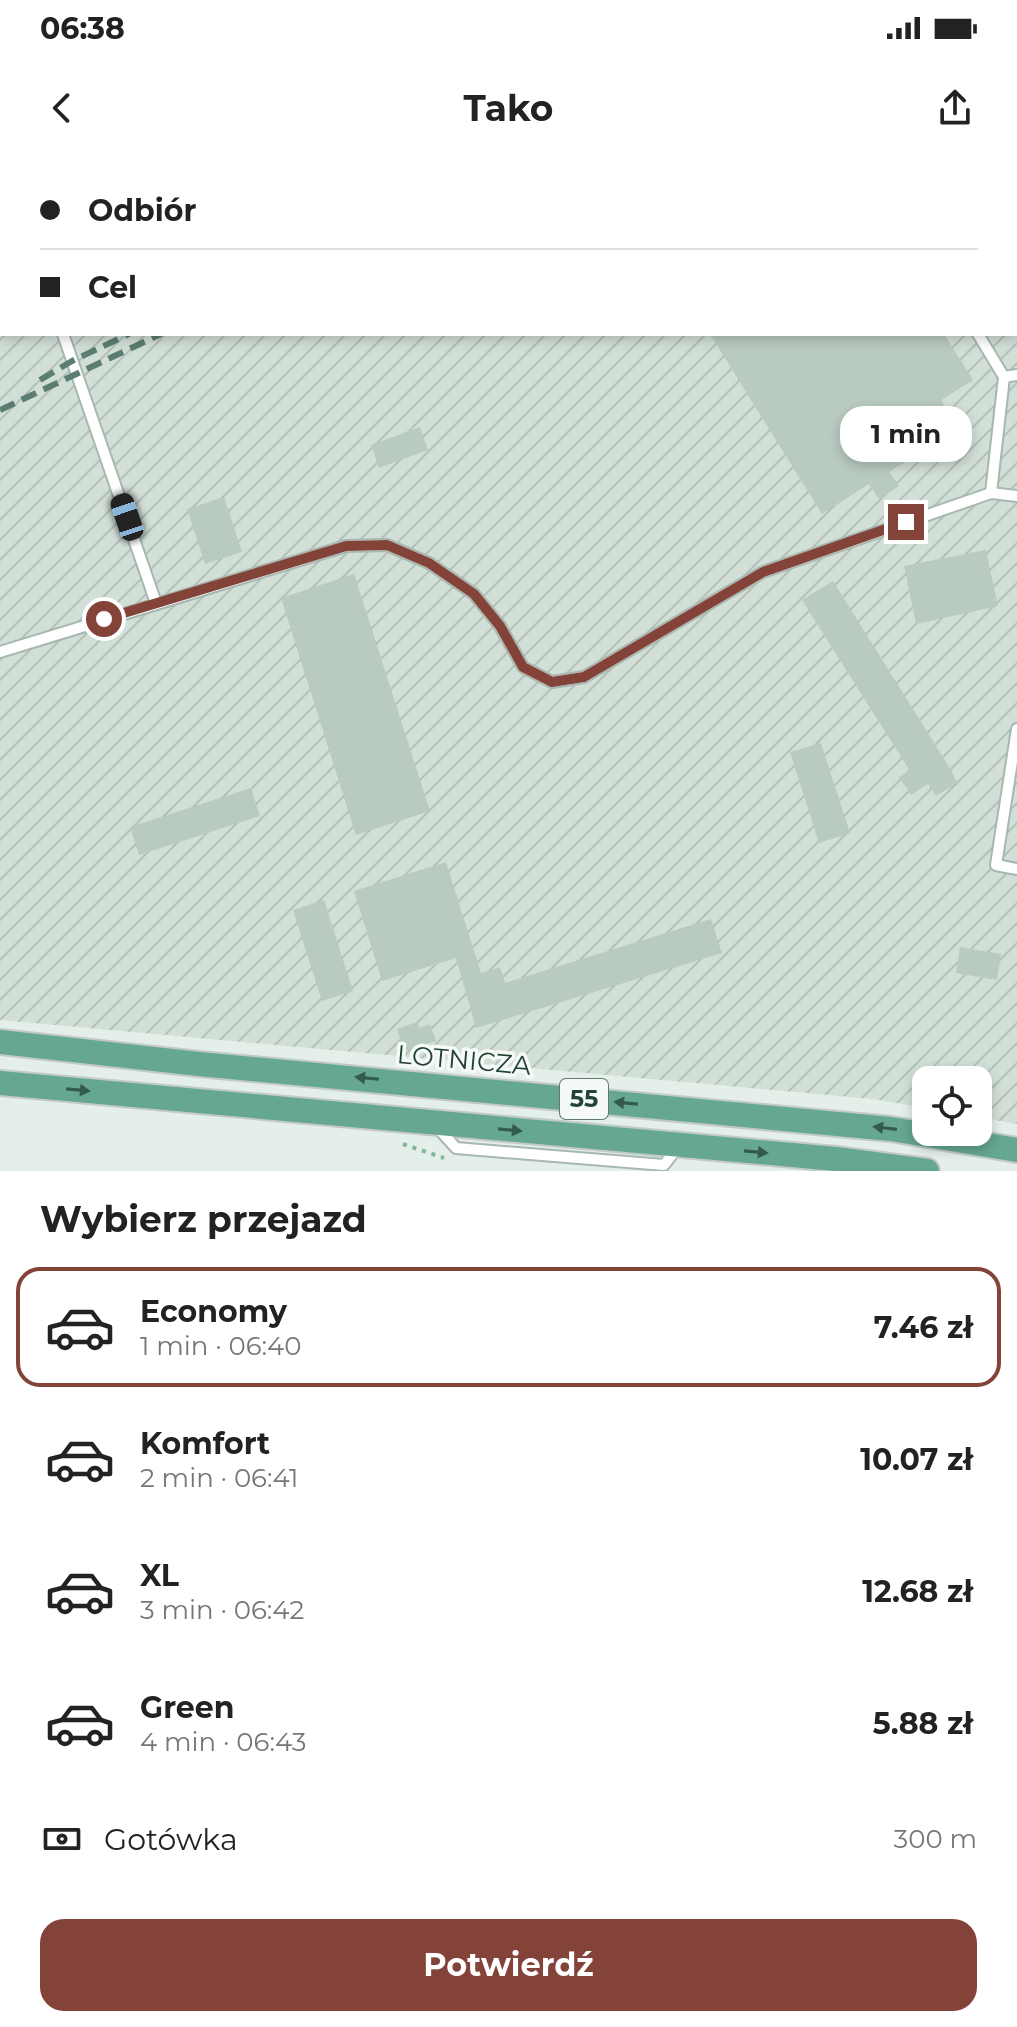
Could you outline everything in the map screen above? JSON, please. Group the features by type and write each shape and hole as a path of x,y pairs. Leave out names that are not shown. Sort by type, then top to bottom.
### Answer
{"main road":[{"name":"LOTNICZA","path":"0,1042 199,1064 891,1129 1017,1150"},
{"name":"55","path":"0,1083 836,1159 927,1171"}],"lane":[{"path":"64,336 156,603"},
{"path":"979,336 1004,377 991,493"},
{"path":"1004,377 1017,375"},
{"path":"0,652 346,546 387,545 429,563 474,594 500,626 523,667 552,682 584,677 763,572 991,493 1017,496"},
{"path":"1017,729 996,865 1017,869"}],"shaded area":[{"path":"0,336 1017,336 1017,1124 992,1120 992,1066 912,1066 912,1106 873,1099 0,1020"}],"building":[{"path":"711,336 945,336 973,380 941,400 958,429 889,472 899,486 879,499 869,484 822,514"},
{"path":"420,427 428,450 379,468 371,445"},
{"path":"224,497 242,552 205,564 187,509"},
{"path":"986,550 998,606 916,624 904,566"},
{"path":"354,574 430,811 356,835 281,598"},
{"path":"833,581 951,770 957,783 936,796 928,784 911,795 899,777 910,771 802,600"},
{"path":"821,743 850,833 819,843 790,752"},
{"path":"251,788 260,816 139,855 130,827"},
{"path":"446,862 481,973 500,967 505,983 711,919 722,953 476,1028 456,958 382,981 354,891"},
{"path":"324,900 353,991 322,1001 293,910"},
{"path":"960,947 1001,954 997,980 956,973"},
{"path":"417,1022 419,1028 430,1024 436,1041 404,1051 397,1029"}],"railway":[{"path":"40,380 125,336"},
{"path":"0,410 157,336"}],"route":[{"path":"104,619 346,546 387,545 429,563 474,594 500,626 523,667 552,682 584,677 763,572 906,522"}]}
